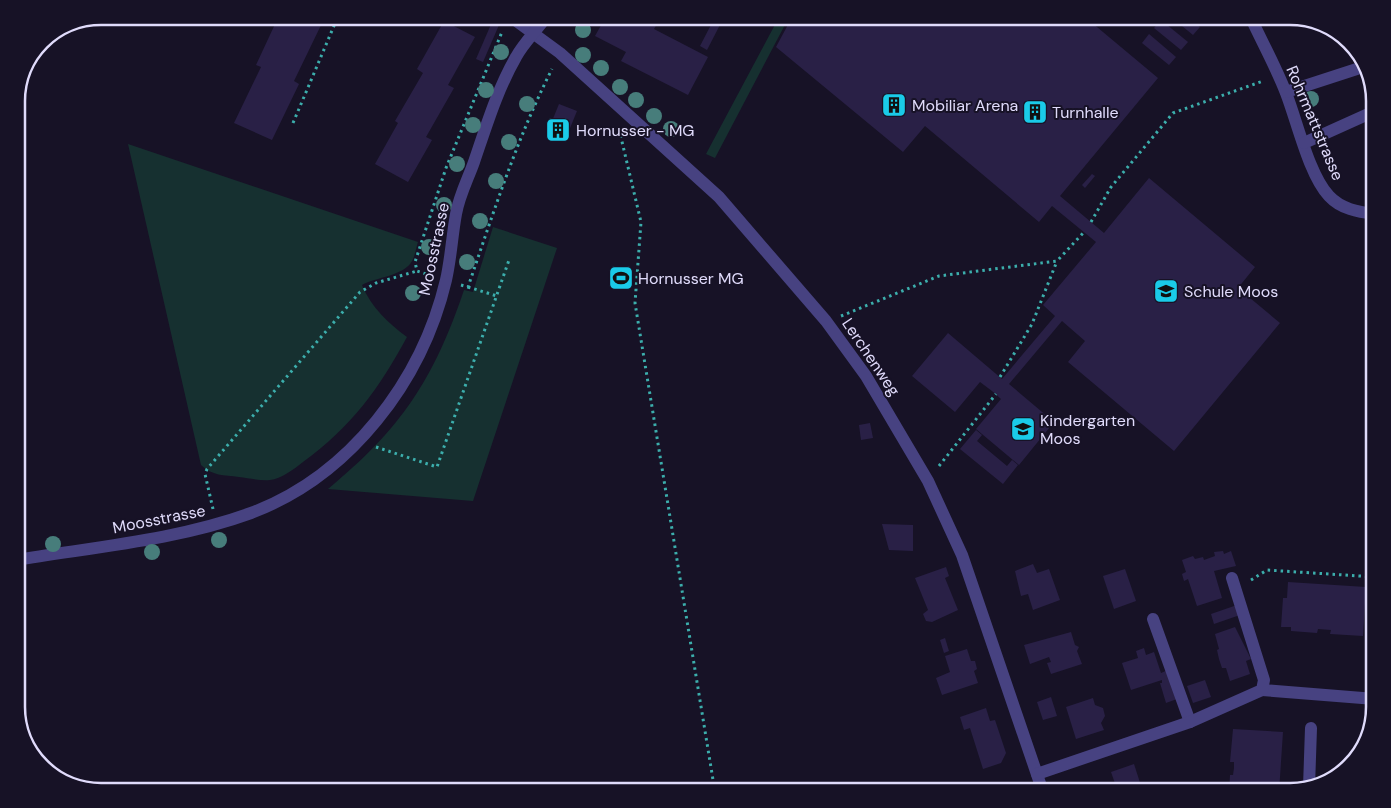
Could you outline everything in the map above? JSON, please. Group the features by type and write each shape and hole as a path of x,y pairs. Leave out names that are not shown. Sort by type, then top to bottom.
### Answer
{"street":[{"name":"Lerchenweg","path":"522,25 560,53 611,97 719,197 826,321 866,376 928,481 962,555 1040,783"},
{"name":"Moosstrasse","path":"25,559 143,540 217,524 253,512 297,489 336,462 359,441 388,406 412,369 429,333 446,280 456,211 489,118 503,82 517,55 540,25"},
{"name":"Rohrmattstrasse","path":"1254,25 1286,92 1319,182 1330,197 1350,209 1366,212"},
{"path":"1286,92 1359,68"},
{"path":"1304,142 1366,115"},
{"path":"1232,578 1264,680 1262,690"},
{"path":"1153,619 1190,722"},
{"path":"1037,774 1190,722 1262,690 1366,698"},
{"path":"1310,780 1311,728"}],"path":[{"path":"293,123 334,25"},
{"path":"417,271 415,262 446,168 504,29"},
{"path":"468,287 495,207 541,91 560,53"},
{"path":"1091,222 1112,187 1173,113 1278,76"},
{"path":"611,97 641,222 635,303 714,783"},
{"path":"1000,377 1032,324 1057,261 1084,232"},
{"path":"359,441 437,467 509,260"},
{"path":"826,321 939,276 1057,261"},
{"path":"217,524 205,474 206,469 360,292 376,283 417,271 497,296"},
{"path":"928,481 996,394"},
{"path":"1245,583 1266,570 1366,576"}],"green space":[{"path":"775,25 785,25 715,158 706,154"},
{"path":"128,144 418,242 413,259 403,270 362,285 370,300 381,314 407,337 386,374 350,421 336,435 292,471 279,478 262,480 223,475 209,471 201,465"},
{"path":"493,227 557,248 473,501 328,489 376,445 412,400 440,350 453,322 464,290 473,292"}],"building":[{"path":"275,25 321,25 294,81 299,84 272,140 234,123 261,67 256,65"},
{"path":"442,25 452,25 475,37 448,85 454,88 426,137 432,140 408,182 375,164 398,123 395,121 423,73 417,69"},
{"path":"491,25 499,25 483,62 476,59"},
{"path":"601,25 656,25 654,29 708,57 688,95 621,61 626,52 595,36"},
{"path":"711,25 720,25 707,50 700,46"},
{"path":"788,25 1095,25 1158,78 1060,196 1104,233 1149,178 1255,267 1238,288 1280,323 1174,451 1068,362 1085,341 1062,321 1009,384 1054,422 1019,465 976,429 1001,399 992,391 980,382 955,412 912,376 948,333 1002,379 1055,316 1043,305 1096,242 1052,206 1039,222 925,126 903,152 776,47"},
{"path":"1157,25 1167,25 1188,42 1181,50 1154,28"},
{"path":"1181,25 1197,25 1200,27 1193,35"},
{"path":"1149,34 1176,57 1169,65 1142,43"},
{"path":"559,104 577,111 566,138 548,131"},
{"path":"1092,174 1095,176 1085,188 1082,185"},
{"path":"870,423 873,438 861,440 859,425"},
{"path":"976,430 982,435 977,441 1007,466 1012,460 1018,465 1003,484 960,449"},
{"path":"882,524 913,525 913,551 889,550"},
{"path":"1223,551 1224,554 1231,551 1236,566 1214,571 1222,598 1197,606 1188,579 1184,581 1182,574 1186,572 1182,560 1193,556 1195,559 1203,557 1204,560 1215,556 1214,552"},
{"path":"1033,564 1037,573 1049,569 1060,600 1033,610 1028,594 1021,596 1015,571"},
{"path":"946,567 949,576 945,578 958,610 932,622 926,621 923,614 928,610 915,578"},
{"path":"1125,569 1136,601 1114,609 1103,576"},
{"path":"1288,582 1366,587 1363,636 1330,634 1331,630 1318,629 1317,633 1291,631 1291,627 1281,627 1283,598 1287,598"},
{"path":"1237,605 1240,615 1214,624 1211,614"},
{"path":"1235,627 1251,659 1246,661 1250,674 1230,681 1226,668 1222,668 1219,659 1217,650 1219,649 1215,634"},
{"path":"1071,632 1075,645 1079,647 1077,651 1082,664 1051,674 1047,663 1051,662 1049,657 1030,664 1024,645"},
{"path":"945,638 949,651 944,653 940,640"},
{"path":"1144,648 1146,655 1154,652 1161,673 1168,670 1177,699 1166,703 1160,683 1162,683 1162,680 1131,690 1122,663 1138,658 1136,651"},
{"path":"967,649 971,661 975,661 977,669 974,671 978,683 942,695 936,678 950,672 945,656"},
{"path":"1205,680 1211,697 1193,703 1187,686"},
{"path":"1051,697 1057,716 1043,720 1037,702"},
{"path":"1093,698 1095,705 1103,708 1105,716 1101,723 1104,730 1076,739 1066,707"},
{"path":"986,708 990,721 995,720 1006,753 1001,763 983,769 970,728 964,730 960,717"},
{"path":"1233,729 1283,732 1280,783 1230,783 1230,775 1233,775 1234,768 1234,762 1230,762"},
{"path":"1134,764 1140,783 1115,783 1111,772"}],"place":[{"name":"Mobiliar Arena","path":"894,105"},
{"name":"Turnhalle","path":"1035,112"},
{"name":"Hornusser - MG","path":"558,130"},
{"name":"Hornusser MG","path":"621,278"},
{"name":"Schule Moos","path":"1166,291"},
{"name":"Kindergarten Moos","path":"1023,429"}]}
